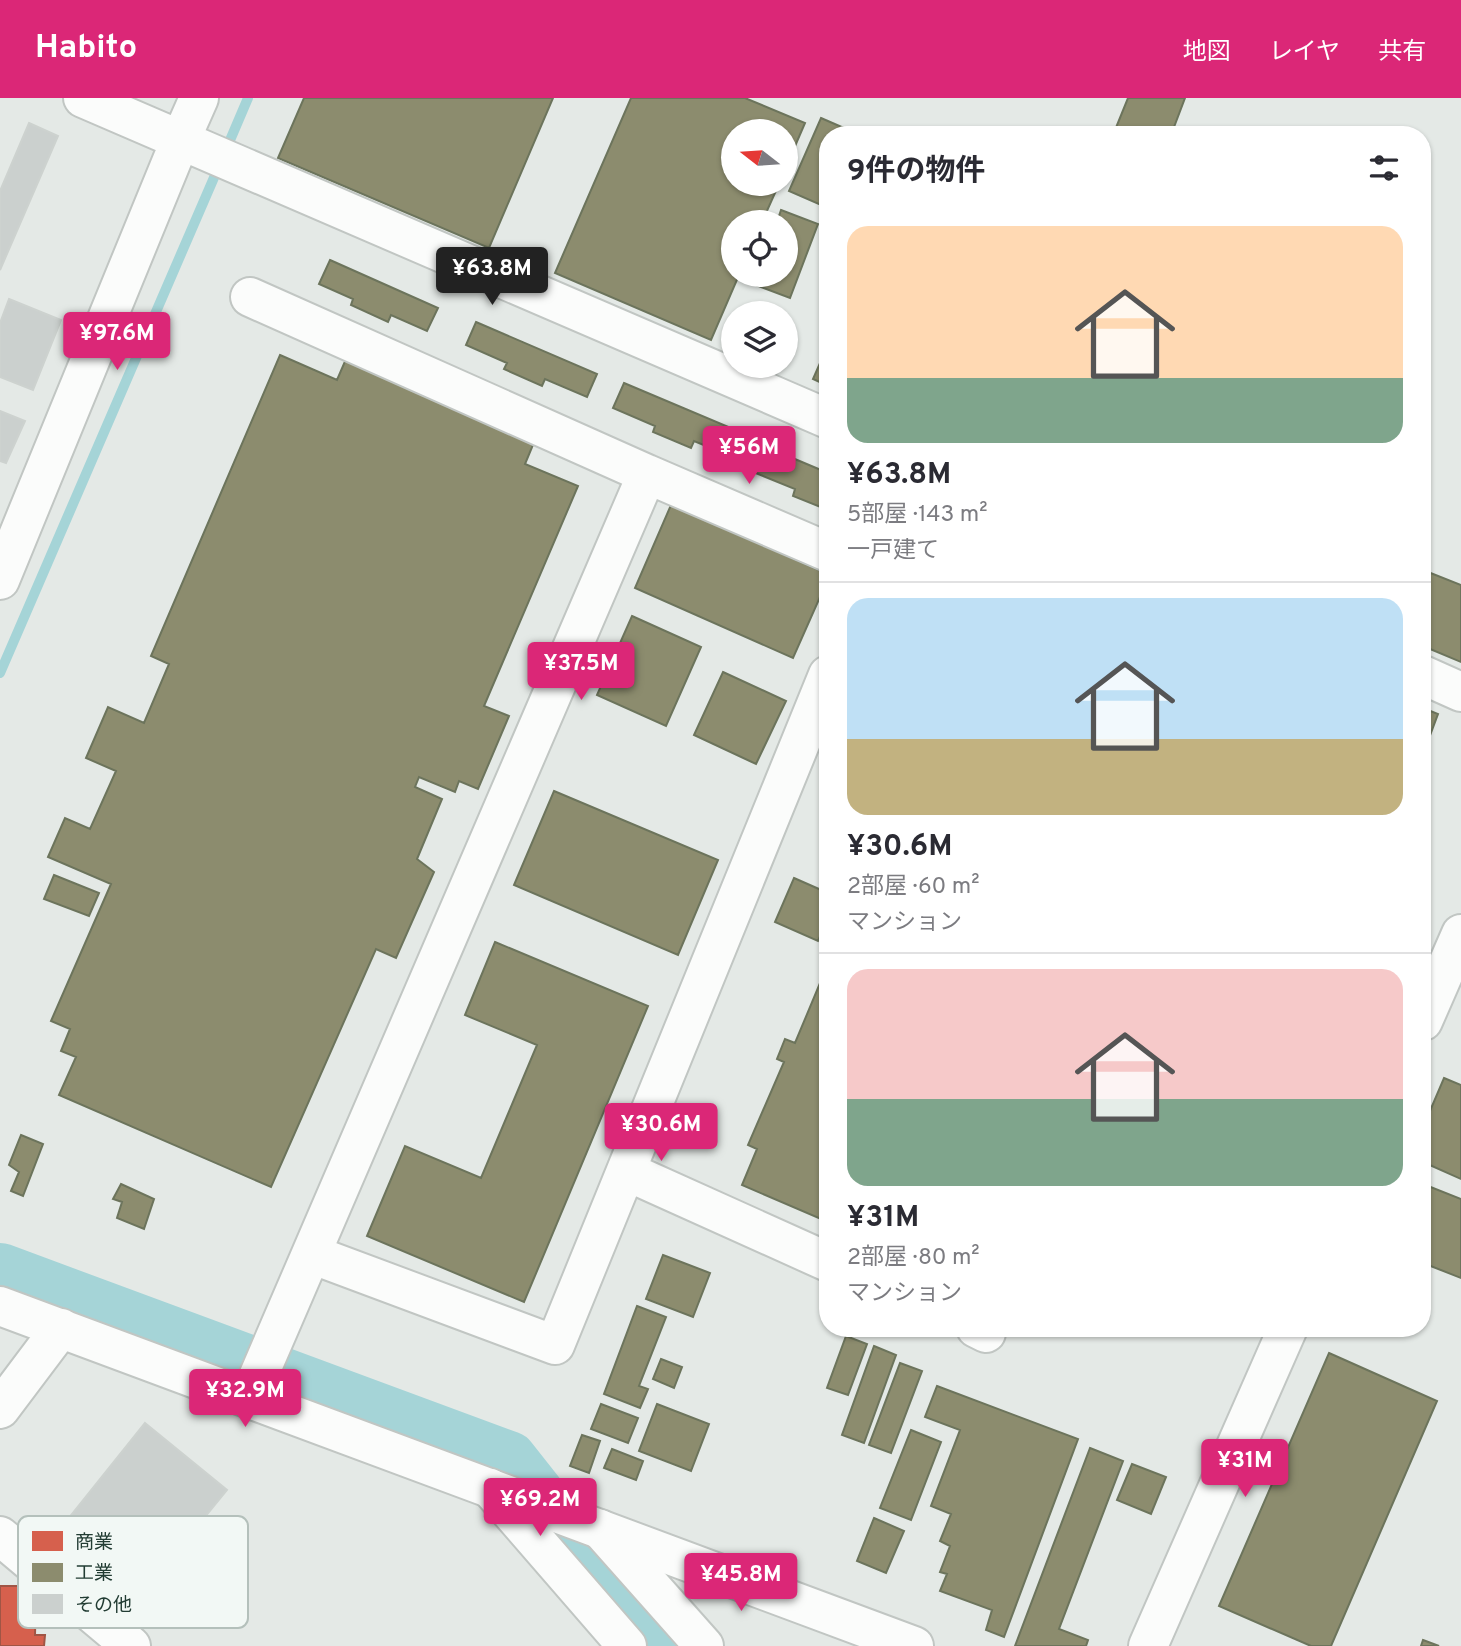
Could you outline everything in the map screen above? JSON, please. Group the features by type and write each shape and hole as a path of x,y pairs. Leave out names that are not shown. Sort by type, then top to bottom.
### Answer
{"street":[{"path":"83,98 819,415"},
{"path":"0,580 199,98"},
{"path":"250,297 819,548"},
{"path":"249,1398 647,474"},
{"path":"1431,679 1461,692"},
{"path":"311,1254 555,1345 819,697"},
{"path":"1431,1003 1461,934"},
{"path":"626,1171 819,1258"},
{"path":"0,1306 914,1646"},
{"path":"0,1409 61,1328"},
{"path":"1148,1646 1284,1337"},
{"path":"501,1492 626,1646"},
{"path":"595,1527 704,1646"},
{"path":"0,1536 18,1551"},
{"path":"110,1628 131,1646"}],"building: 商業":[{"path":"0,1586 18,1586 18,1628 35,1628 35,1635 45,1635 44,1646 0,1646"}],"building: 工業":[{"path":"304,98 553,98 489,248 278,158"},
{"path":"631,98 745,98 795,119 721,119 721,196 774,196 767,210 721,210 721,287 734,287 728,301 721,301 721,317 711,340 555,273"},
{"path":"1128,98 1185,98 1174,126 1117,126"},
{"path":"821,118 839,126 819,126 819,204 798,195 798,170"},
{"path":"798,120 805,123 798,139"},
{"path":"798,216 818,224 798,277"},
{"path":"330,260 438,308 427,331 391,315 388,322 351,305 353,299 319,284"},
{"path":"761,287 794,287 790,298"},
{"path":"476,322 597,374 587,397 545,379 542,386 504,369 507,363 466,345"},
{"path":"280,355 337,380 346,359 535,440 525,464 578,486 484,706 509,716 478,789 459,781 455,792 419,777 415,787 442,799 417,859 434,872 396,958 376,949 271,1187 59,1095 76,1057 61,1051 70,1029 51,1021 111,884 48,857 65,818 90,829 116,771 86,758 108,707 144,723 169,664 151,656"},
{"path":"819,365 819,382 813,379"},
{"path":"624,383 738,431 728,455 694,441 691,448 653,432 655,426 613,408"},
{"path":"764,446 819,469 819,506 793,496 795,489 753,472"},
{"path":"671,505 819,570 819,599 793,658 635,588"},
{"path":"1431,573 1461,585 1461,662 1431,649"},
{"path":"632,616 701,647 666,726 597,695"},
{"path":"723,672 786,701 756,764 694,735"},
{"path":"1431,711 1438,714 1431,733"},
{"path":"554,791 718,860 678,955 514,885"},
{"path":"54,875 99,893 89,916 44,899"},
{"path":"794,878 819,889 818,941 775,922"},
{"path":"495,942 648,1006 524,1302 367,1236 405,1146 481,1178 537,1045 465,1015"},
{"path":"819,986 819,1218 742,1185 757,1149 748,1145 784,1062 777,1059 785,1039 795,1043"},
{"path":"1444,1078 1461,1085 1461,1179 1431,1166 1431,1109"},
{"path":"21,1135 43,1144 23,1196 11,1191 19,1172 9,1165"},
{"path":"121,1184 154,1199 144,1229 117,1218 122,1202 113,1199"},
{"path":"1431,1187 1461,1199 1461,1278 1431,1266"},
{"path":"663,1255 710,1273 693,1317 646,1299"},
{"path":"637,1306 666,1317 639,1386 648,1389 640,1408 604,1394"},
{"path":"846,1337 867,1344 848,1395 827,1388"},
{"path":"874,1346 896,1355 864,1443 842,1435"},
{"path":"1329,1353 1437,1401 1331,1646 1311,1646 1219,1606"},
{"path":"661,1359 682,1367 674,1388 653,1379"},
{"path":"900,1363 922,1371 891,1453 869,1445"},
{"path":"937,1386 1078,1439 1004,1637 986,1630 992,1610 940,1591 947,1574 940,1572 950,1546 940,1541 951,1514 931,1506 960,1430 925,1417"},
{"path":"601,1404 638,1418 628,1443 591,1429"},
{"path":"657,1404 709,1424 691,1471 639,1451"},
{"path":"911,1430 941,1442 911,1520 880,1508"},
{"path":"582,1435 600,1441 589,1473 570,1466"},
{"path":"1090,1448 1123,1461 1059,1629 1088,1640 1086,1646 1015,1646"},
{"path":"612,1449 643,1461 636,1480 604,1468"},
{"path":"1132,1464 1166,1477 1151,1514 1117,1500"},
{"path":"874,1518 904,1531 886,1573 857,1561"},
{"path":"1423,1640 1439,1646 1421,1646"}],"building: その他":[{"path":"29,123 58,136 0,270 0,191"},
{"path":"9,299 61,320 33,390 0,377 0,323"},
{"path":"0,411 25,421 6,463 0,461"},
{"path":"145,1423 227,1490 206,1516 70,1516"}],"waterway":[{"path":"225,152 248,98"},
{"path":"0,673 219,166"},
{"path":"0,1273 508,1461 561,1528 662,1646"}]}
